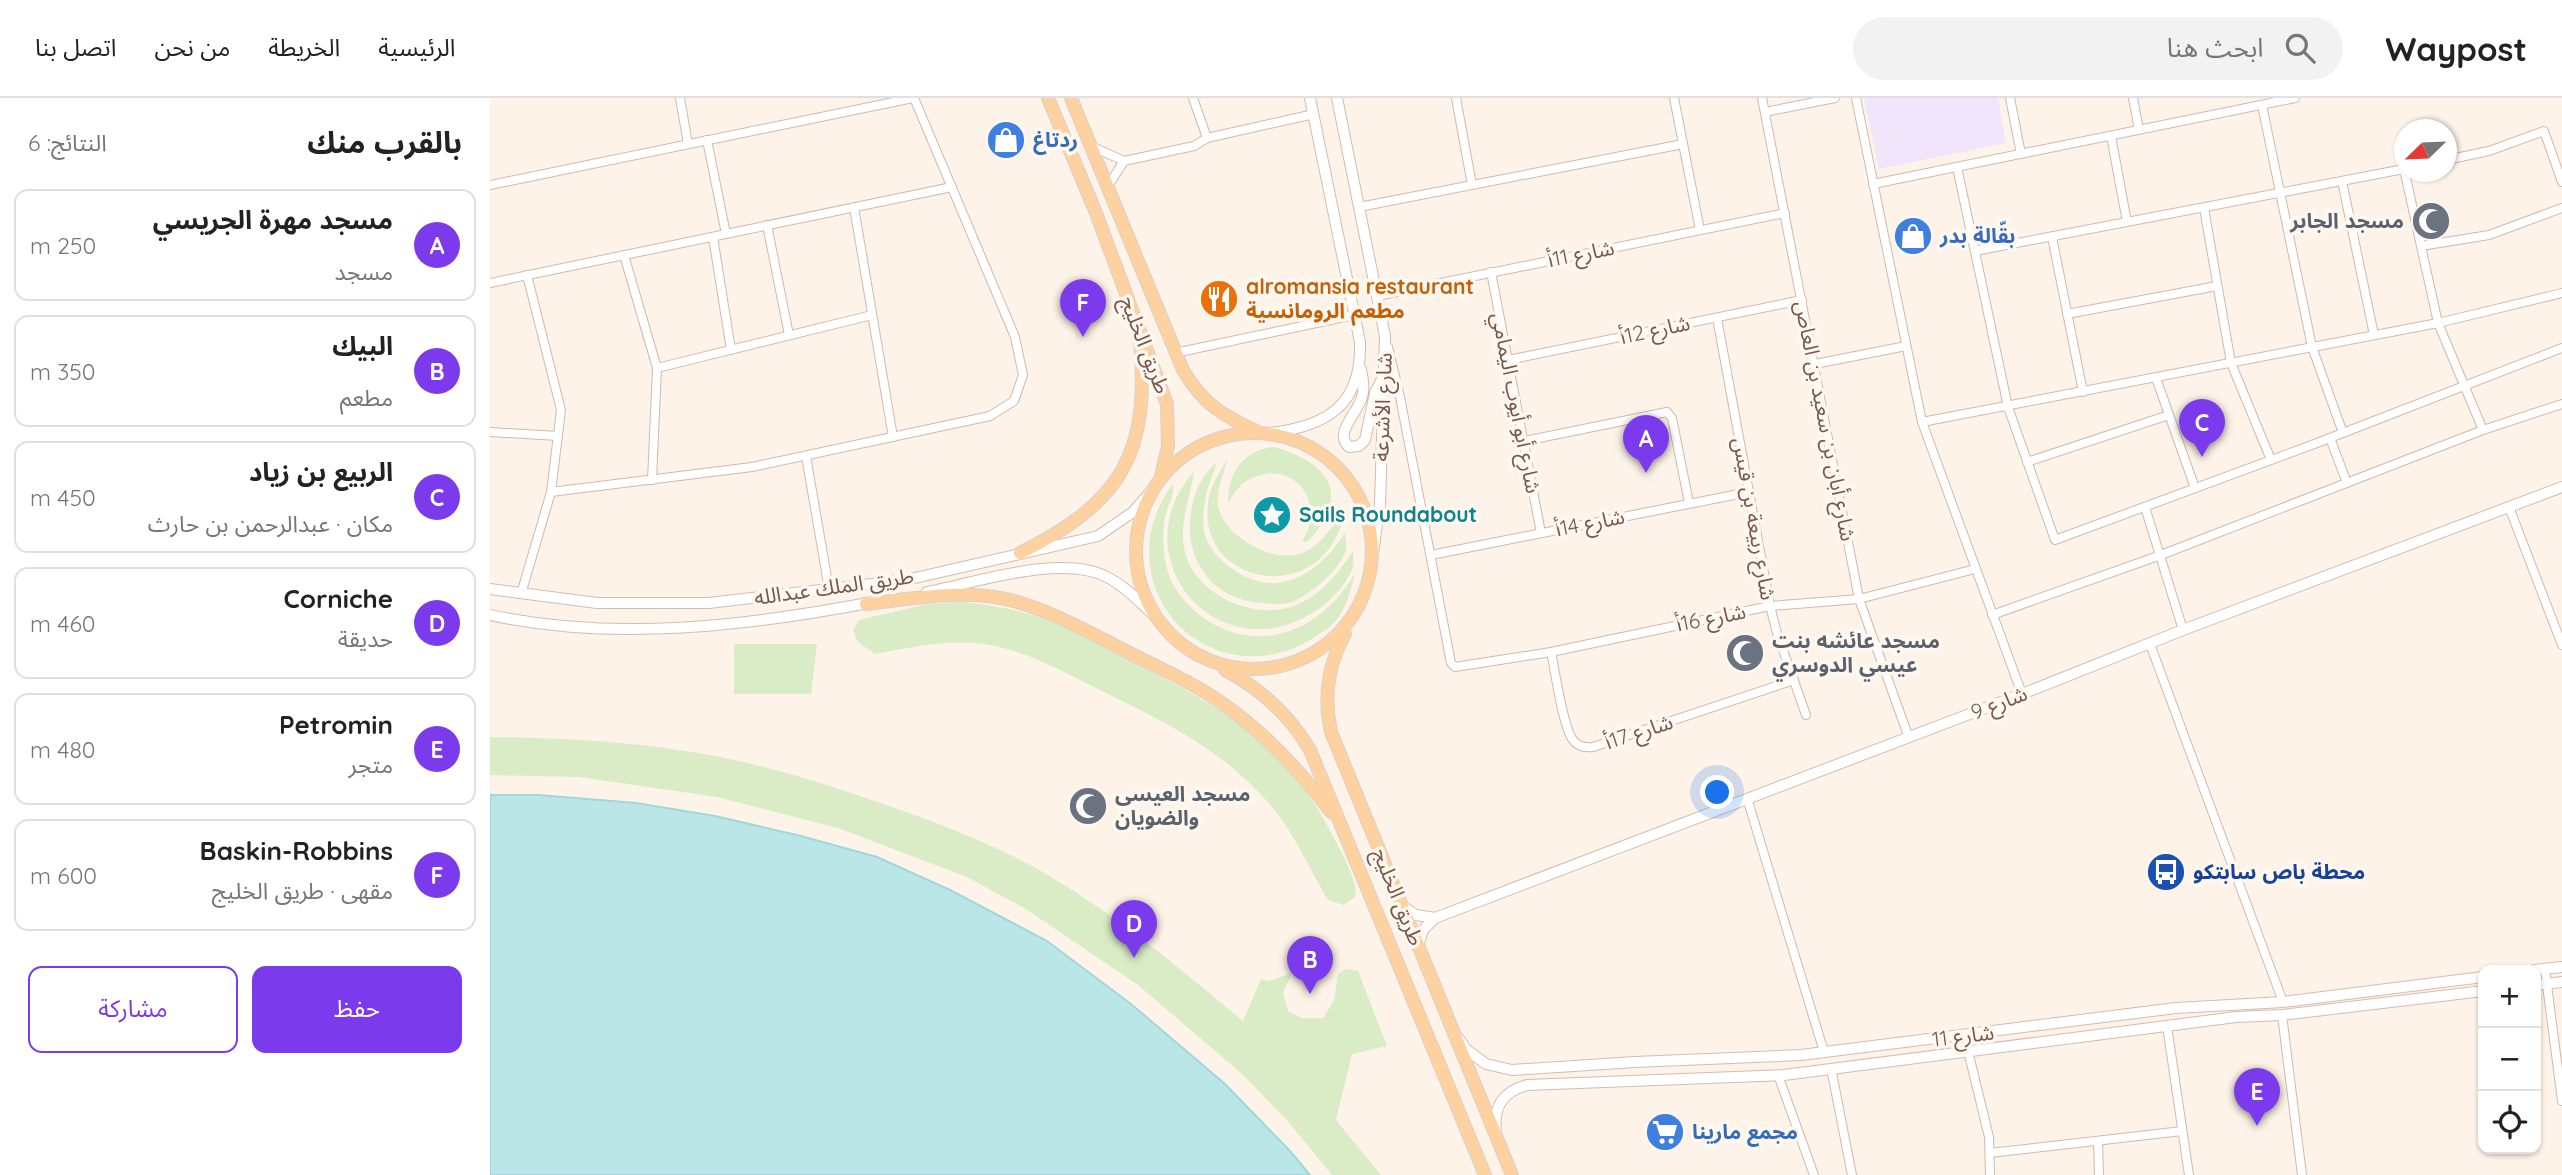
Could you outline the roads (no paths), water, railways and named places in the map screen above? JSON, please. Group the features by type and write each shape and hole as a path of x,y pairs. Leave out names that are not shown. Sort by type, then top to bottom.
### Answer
{"main road":[{"name":"طريق الخليج","path":"1048,98 1096,213 1167,404 1168,446 1158,484"},
{"name":"طريق الخليج","path":"1071,98 1189,382 1223,415 1264,433"},
{"path":"1020,554 1063,530 1089,510 1116,480 1127,461 1135,441 1142,405 1143,382 1138,327"},
{"path":"1264,433 1287,438 1316,451 1340,471 1359,497 1366,513 1372,529 1373,552 1368,584 1354,616 1329,643 1285,666 1255,670 1209,661 1184,647 1153,614 1139,581 1136,548 1141,517 1158,484 1171,468 1196,449 1227,436 1264,433"},
{"path":"866,604 957,595 1001,598 1075,625 1201,690 1256,729 1306,779 1346,834"},
{"name":"طريق الخليج","path":"1354,616 1331,664 1327,716 1337,749 1512,1175"},
{"name":"طريق الخليج","path":"1209,661 1255,687 1293,724 1310,750 1485,1175"}],"street":[{"path":"680,98 688,144"},
{"path":"490,185 889,100 914,98 1015,337 1023,375 1014,401 990,416 752,467 551,492"},
{"path":"1193,98 1207,138"},
{"name":"شارع الأشرعة","path":"1264,433 1302,428 1325,418 1350,393 1361,366 1360,342 1310,98"},
{"name":"شارع الأشرعة","path":"1337,98 1385,336 1380,505 1373,552"},
{"path":"1455,98 1472,185"},
{"path":"1674,98 1700,230"},
{"name":"شارع أبان بن سعيد بن العاص","path":"1762,98 1859,599 1909,738"},
{"path":"1765,112 1835,98"},
{"path":"1856,98 1922,422 2022,694"},
{"path":"2010,98 2021,154"},
{"path":"2133,98 2139,130"},
{"path":"1873,184 2295,98"},
{"path":"2262,105 2312,347 2343,433"},
{"path":"1091,146 1124,161 1194,146 1207,138 1314,114"},
{"path":"2457,157 2489,150 2544,131 2562,182"},
{"path":"2111,136 2127,222"},
{"path":"707,140 726,234"},
{"path":"1359,207 1683,145"},
{"path":"1108,186 1124,161"},
{"path":"1957,167 2008,407 2055,540 2562,348"},
{"path":"1975,251 2394,171"},
{"path":"2342,181 2374,335"},
{"path":"2407,182 2438,323 2483,430"},
{"path":"490,283 952,187"},
{"path":"854,207 892,437"},
{"path":"2204,208 2231,363 2270,460"},
{"path":"2421,246 2489,234 2562,208"},
{"name":"شارع 11أ","path":"1377,296 1785,213"},
{"path":"767,225 789,335"},
{"path":"713,237 731,350"},
{"path":"2052,237 2083,392"},
{"path":"624,255 657,368 652,480"},
{"name":"شارع أبو أيوب اليمامي","path":"1491,272 1541,533"},
{"path":"521,594 551,492 561,410 527,275"},
{"path":"2067,314 2217,286"},
{"path":"1922,422 2438,323 2562,293"},
{"name":"شارع 12أ","path":"1508,360 1802,300"},
{"path":"657,368 872,315"},
{"path":"1175,353 1354,315"},
{"name":"شارع ربيعة بن قيس","path":"1717,317 1770,606 1807,715"},
{"path":"1385,336 1431,555"},
{"path":"1815,364 1906,346"},
{"path":"1361,366 1363,395 1342,434 1349,447 1359,446 1365,440 1375,393 1383,376"},
{"path":"2156,378 2195,488"},
{"path":"1992,615 2161,555 2483,430 2562,404"},
{"path":"1524,441 1665,412 1672,418 1689,503"},
{"path":"2027,462 2169,415"},
{"path":"490,432 558,436"},
{"path":"2330,438 2347,483"},
{"path":"806,456 829,589"},
{"name":"طريق الملك عبدالله","path":"490,589 597,603 709,603 906,580 1098,536 1133,512 1158,484"},
{"name":"شارع 9","path":"1435,918 2562,487"},
{"name":"شارع 14أ","path":"1431,555 1749,492"},
{"path":"2145,507 2183,630"},
{"path":"2509,507 2562,645"},
{"name":"شارع 16أ","path":"1431,555 1451,661 1457,668 1551,652 1770,606 1859,599 1975,569"},
{"name":"طريق الملك عبدالله","path":"490,615 515,621 595,628 713,627 866,604 1060,567 1077,568 1105,576 1121,585 1153,614"},
{"path":"2150,644 2283,1002"},
{"name":"شارع 17أ","path":"1551,652 1570,736 1584,747 1593,747 1794,681"},
{"path":"1747,798 1824,1052"},
{"path":"1401,905 1416,915 1435,918"},
{"path":"1418,946 1423,930 1435,918"},
{"path":"2541,970 2562,967"},
{"name":"شارع 11","path":"1454,1034 1478,1058 1503,1069 1824,1052 2176,1009 2283,1002 2478,978"},
{"path":"2562,982 2541,984 2561,1079 2562,1101"},
{"name":"شارع 11","path":"1497,1139 1496,1110 1500,1101 1514,1089 1527,1085 1778,1075 2236,1017 2282,1015 2478,992"},
{"path":"2282,1015 2302,1175"},
{"path":"2167,1026 2189,1175"},
{"path":"1968,1051 1989,1138 1990,1175"},
{"path":"1635,1062 1635,1080"},
{"path":"1831,1068 1852,1175"},
{"path":"1778,1075 1814,1175"},
{"path":"1990,1153 2182,1130"},
{"path":"2098,1140 2099,1175"}],"water":[{"path":"490,795 539,795 636,803 715,816 877,857 950,890 1047,941 1131,1004 1225,1084 1310,1175 490,1175"}],"place":[{"name":"ردتاغ","path":"1006,140"},
{"name":"مسجد الجابر","path":"2431,221"},
{"name":"بقّالة بدر","path":"1913,236"},
{"name":"alromansia restaurant مطعم الرومانسية","path":"1219,299"},
{"name":"Baskin-Robbins","path":"1083,337"},
{"name":"الربيع بن زياد","path":"2202,457"},
{"name":"مسجد مهرة الجريسي","path":"1646,473"},
{"name":"Sails Roundabout","path":"1272,515"},
{"name":"مسجد عائشه بنت عيسي الدوسري","path":"1745,653"},
{"name":"مسجد العيسى والضويان","path":"1088,806"},
{"name":"محطة باص سابتكو","path":"2166,872"},
{"name":"Corniche","path":"1134,958"},
{"name":"البيك","path":"1310,994"},
{"name":"Petromin","path":"2257,1126"},
{"name":"مجمع مارينا","path":"1665,1132"}]}
